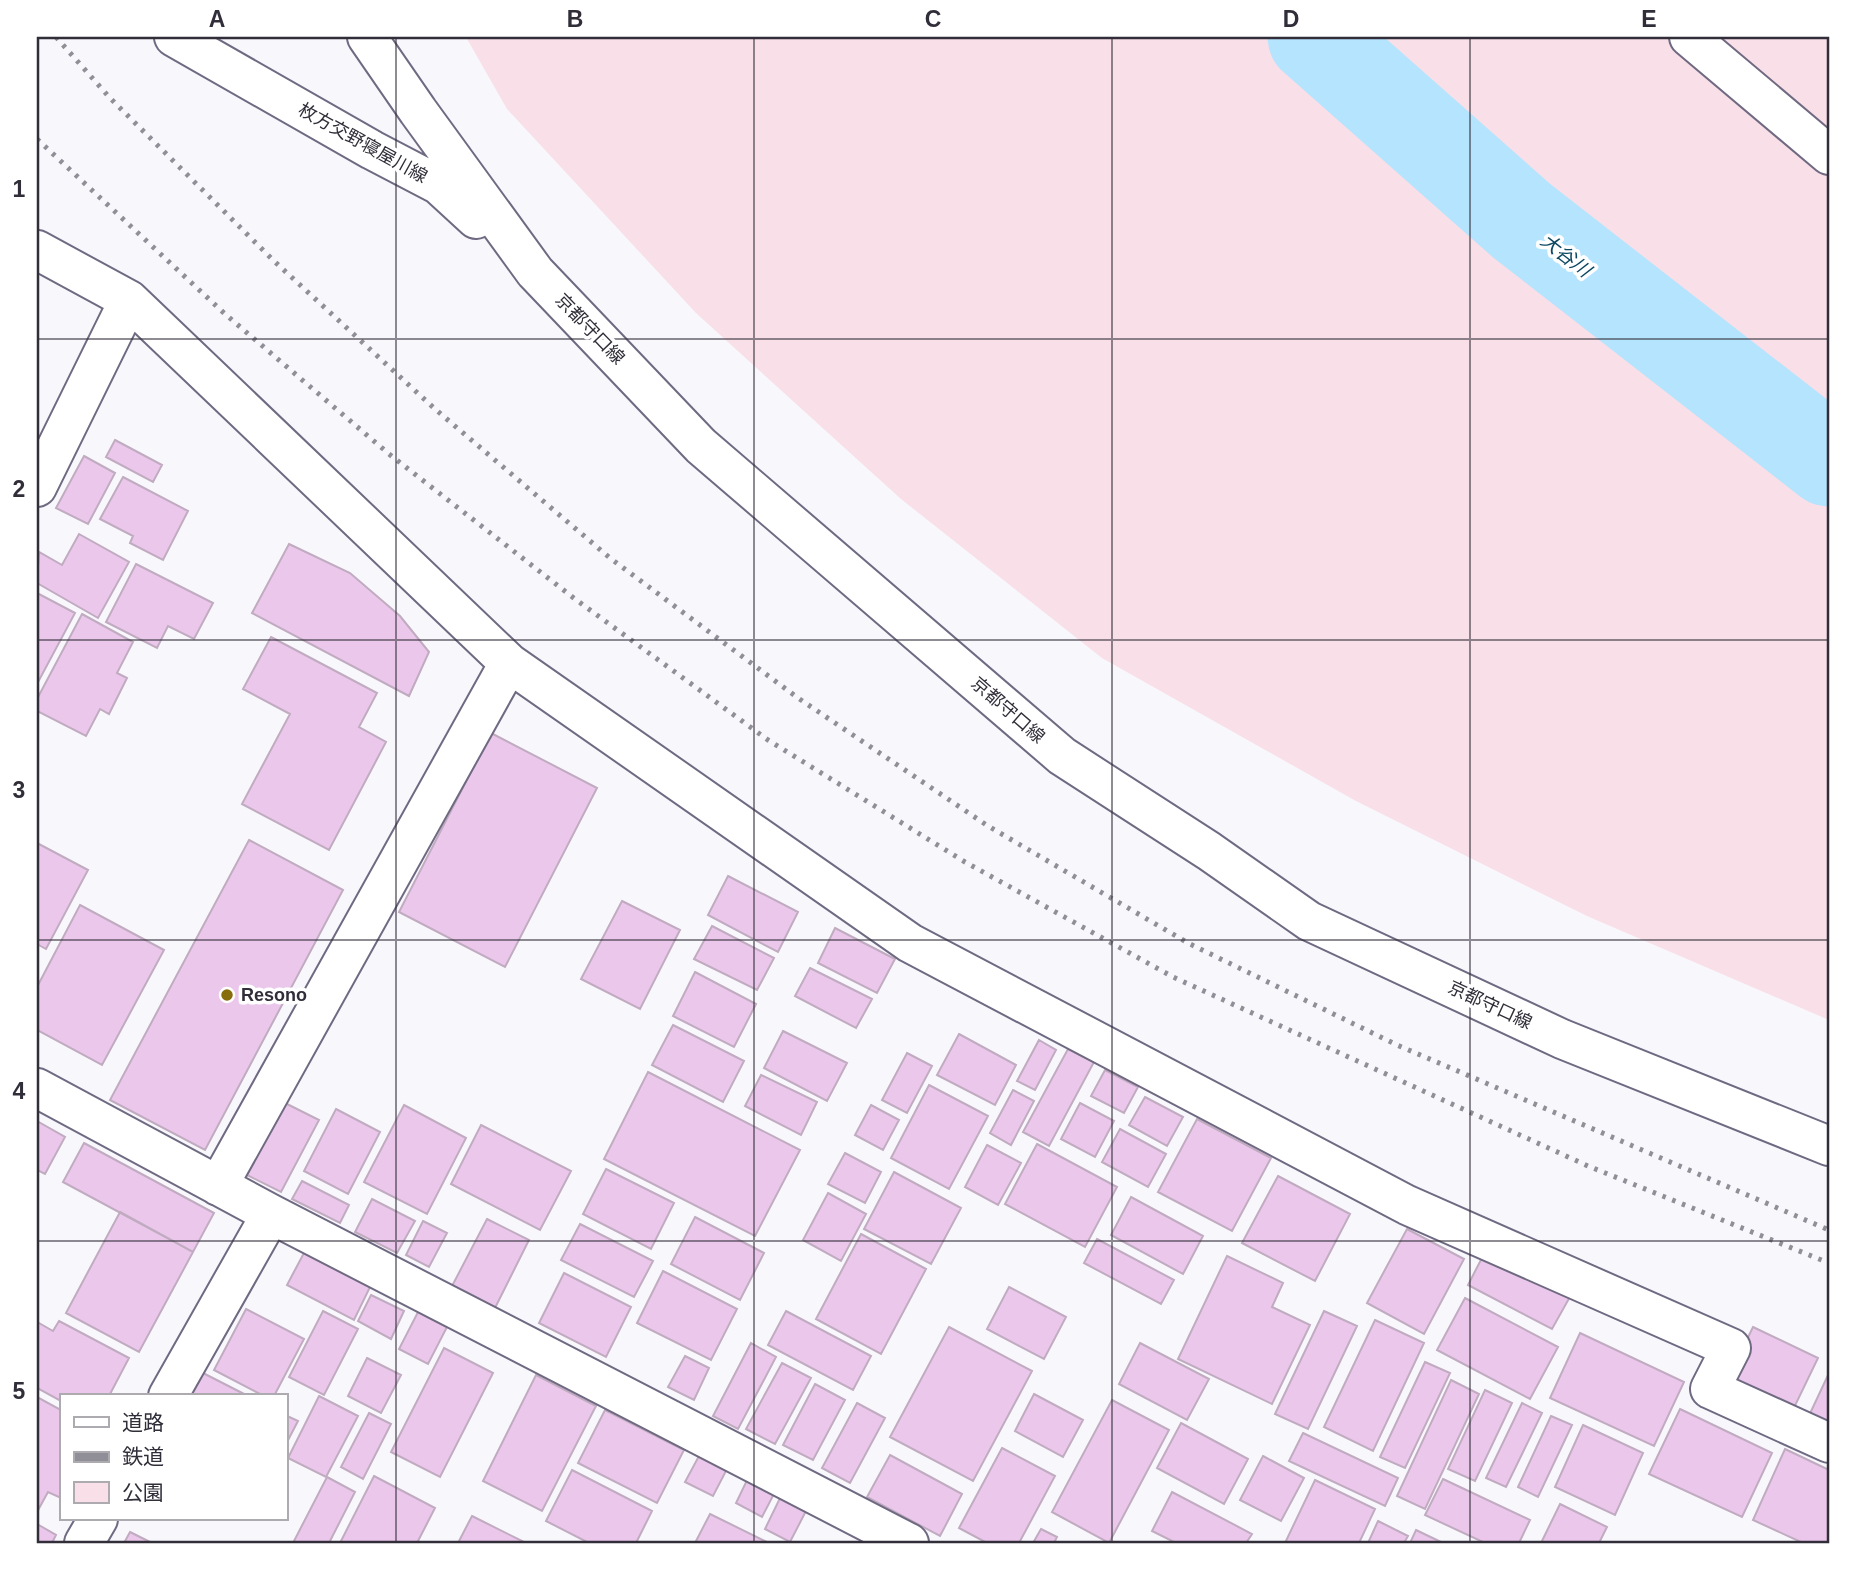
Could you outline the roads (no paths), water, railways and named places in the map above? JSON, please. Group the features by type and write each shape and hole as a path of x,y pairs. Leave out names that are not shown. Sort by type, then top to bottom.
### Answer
{"street":[{"name":"枚方交野寝屋川線","path":"174,37 372,150 439,185 535,272"},
{"name":"京都守口線","path":"367,37 535,272 701,446 1062,756 1209,851 1309,921 1562,1039 1829,1146"},
{"path":"1689,37 1829,155"},
{"path":"37,250 129,300 509,663 910,943 1407,1205 1731,1348 1710,1389 1829,1443"},
{"path":"37,487 129,300"},
{"path":"218,1186 509,663"},
{"path":"37,1088 271,1214 909,1543"},
{"path":"168,1394 271,1214"},
{"path":"84,1543 97,1520"}],"waterway":[{"name":"大谷川","path":"1314,37 1522,221 1829,460"}],"railway":[{"path":"56,37 110,98 274,261 435,409 610,558 798,698 988,826 1188,943 1397,1045 1829,1230"},
{"path":"37,139 225,314 389,454 575,599 768,740 965,862 1173,977 1588,1166 1829,1263"}],"place":[{"name":"Resono","path":"227,995"}]}
